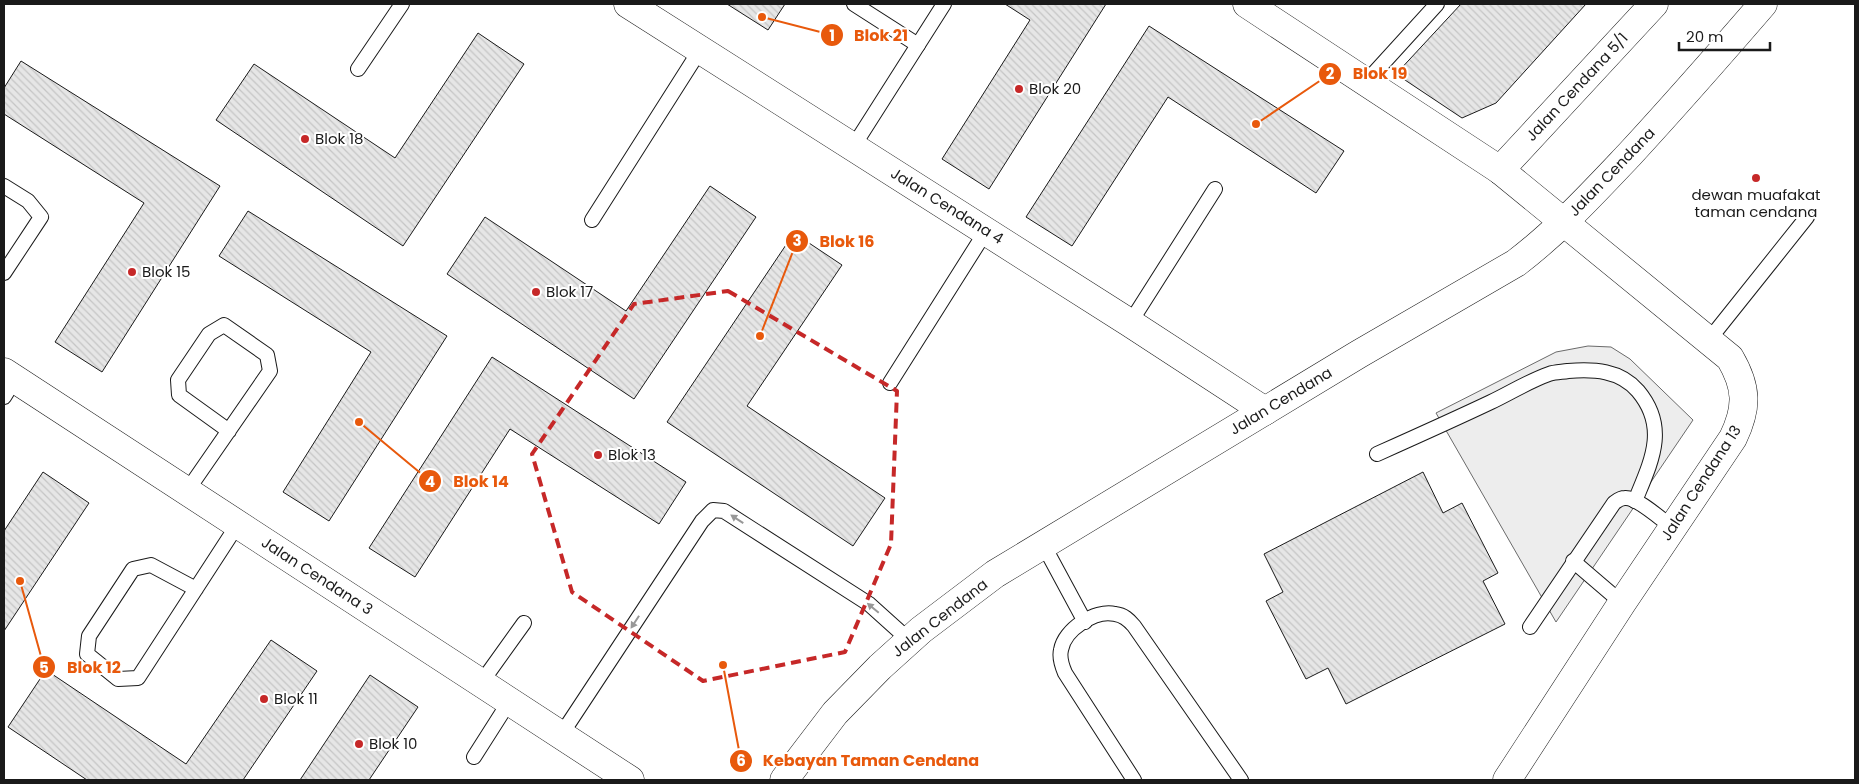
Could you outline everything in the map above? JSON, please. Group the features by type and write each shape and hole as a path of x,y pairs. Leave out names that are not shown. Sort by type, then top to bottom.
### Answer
{"street":[{"name":"Jalan Cendana 4","path":"631,4 1265,411"},
{"name":"Jalan Cendana 5/1","path":"1500,170 1654,4"},
{"name":"Jalan Cendana","path":"784,780 836,714 880,667 921,630 995,574 1516,262 1563,223 1666,115 1763,4"},
{"name":"Jalan Cendana 13","path":"1259,7 1366,82 1500,170 1730,358 1739,372 1744,389 1744,406 1741,422 1734,438 1622,603 1506,780"},
{"name":"Jalan Cendana 3","path":"7,382 187,491 630,780"}],"lane":[{"path":"358,69 402,4"},
{"path":"854,4 918,45"},
{"path":"853,146 944,4"},
{"path":"1366,82 1437,4"},
{"path":"592,220 700,50"},
{"path":"4,186 28,201 41,217 4,274"},
{"path":"1130,323 1215,189"},
{"path":"1708,341 1807,217"},
{"path":"890,383 986,231"},
{"path":"187,491 229,431 270,371 267,355 224,325 209,334 178,380 179,395 229,431"},
{"path":"1377,454 1550,373 1592,370 1608,372 1634,388 1644,399 1654,423 1655,448 1636,501"},
{"path":"1530,627 1573,561 1614,503 1620,498 1626,497 1636,501 1673,528"},
{"path":"560,735 702,521 713,510 724,511 869,604 909,640"},
{"path":"196,589 151,565 133,570 89,636 87,654 118,679 138,678 196,589 238,524"},
{"path":"1044,546 1085,622"},
{"path":"1573,561 1622,603"},
{"path":"1134,780 1065,673 1061,662 1061,650 1065,638 1085,622 1102,614 1115,613 1126,618 1134,626 1237,779"},
{"path":"480,683 524,623"},
{"path":"474,756 509,702"}],"highlighted area":[{"path":"728,291 897,391 891,544 845,652 703,681 572,592 532,454 634,304"}],"shaded area":[{"path":"1588,346 1611,347 1630,359 1693,420 1556,622 1436,413 1556,352"}],"building":[{"path":"727,4 785,4 768,30"},
{"name":"Blok 20","path":"1005,4 1106,4 989,189 942,159 1030,20"},
{"path":"1461,4 1586,4 1496,103 1462,118 1396,74"},
{"path":"1149,26 1344,151 1316,193 1168,97 1072,246 1026,217"},
{"name":"Blok 18","path":"478,33 524,64 403,246 216,120 254,64 395,158"},
{"name":"Blok 15","path":"21,61 220,186 102,372 55,342 144,203 4,114 4,88"},
{"name":"Blok 17","path":"710,186 756,217 634,399 447,274 485,217 626,311"},
{"path":"248,211 447,336 329,521 283,492 371,352 219,256"},
{"path":"794,233 842,265 747,406 885,498 853,546 667,422"},
{"name":"Blok 13","path":"492,357 686,482 659,524 510,429 415,577 369,548"},
{"path":"43,472 89,503 4,631 4,531"},
{"path":"1423,472 1443,513 1462,503 1498,573 1483,581 1505,624 1346,704 1328,668 1306,679 1266,601 1283,592 1264,554"},
{"name":"Blok 11","path":"271,640 317,671 243,780 87,780 8,727 46,670 186,764"},
{"name":"Blok 10","path":"370,675 418,707 369,780 300,780"}],"place":[{"name":"Blok 21","path":"762,17"},
{"name":"Blok 20","path":"1019,89"},
{"name":"Blok 19","path":"1256,124"},
{"name":"Blok 18","path":"305,139"},
{"name":"dewan muafakat taman cendana","path":"1756,178"},
{"name":"Blok 15","path":"132,272"},
{"name":"Blok 17","path":"536,292"},
{"name":"Blok 16","path":"760,336"},
{"name":"Blok 14","path":"359,422"},
{"name":"Blok 13","path":"598,455"},
{"name":"Blok 12","path":"20,581"},
{"name":"Kebayan Taman Cendana","path":"723,665"},
{"name":"Blok 11","path":"264,699"},
{"name":"Blok 10","path":"359,744"}]}
